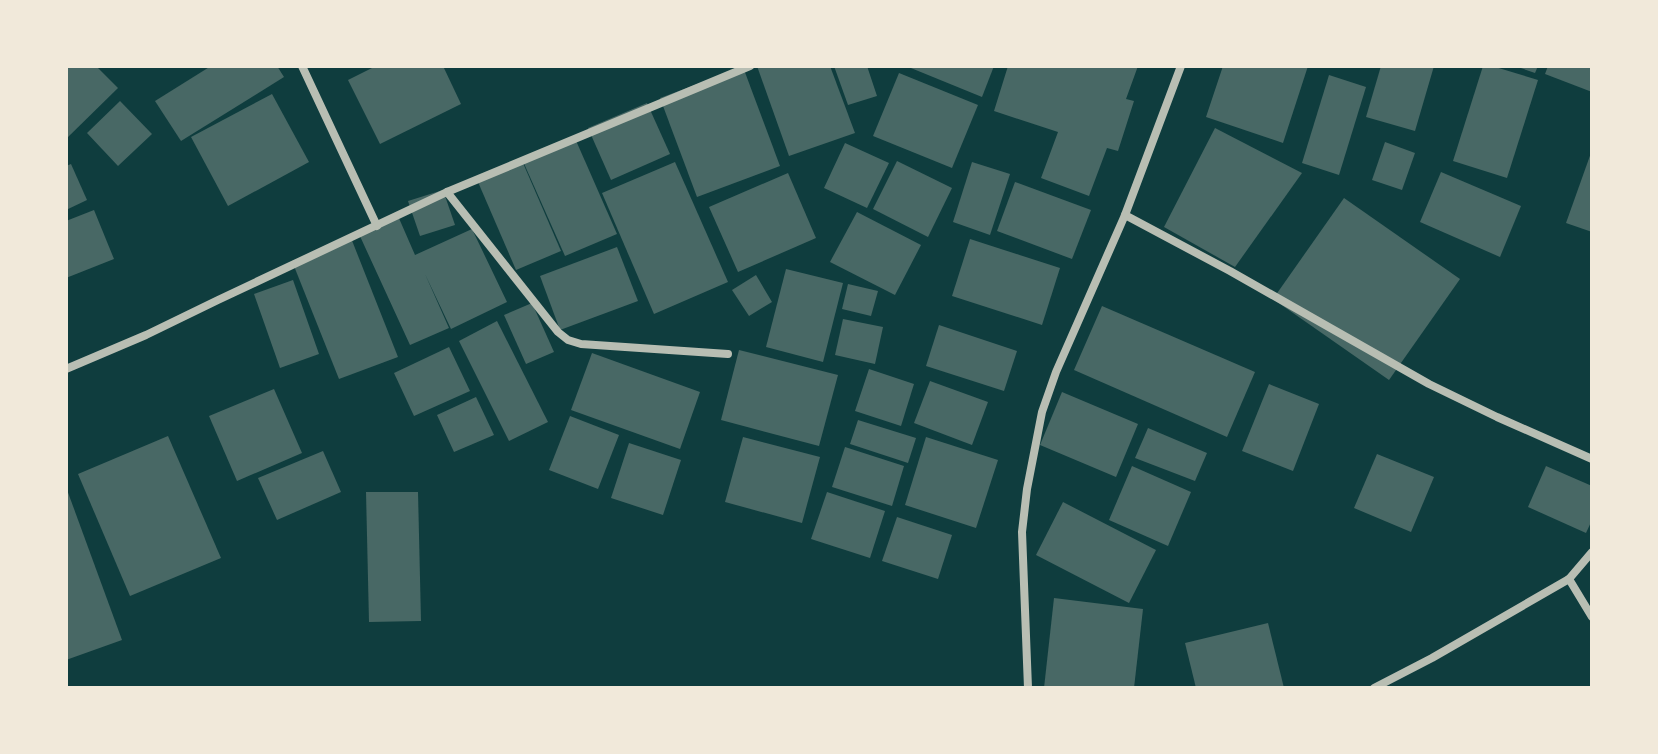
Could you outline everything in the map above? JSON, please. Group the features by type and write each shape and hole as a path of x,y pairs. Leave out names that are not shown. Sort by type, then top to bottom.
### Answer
{"street":[{"path":"302,66 377,226"},
{"path":"66,369 146,335 447,192 750,66"},
{"path":"1028,688 1022,532 1042,412 1056,372 1125,215 1181,66"},
{"path":"447,192 558,332 568,340 581,344 728,354"},
{"path":"1125,215 1429,384 1592,459"},
{"path":"1374,688 1569,579 1592,552"},
{"path":"1569,579 1592,617"}],"building":[{"path":"66,66 96,66 118,88 66,139"},
{"path":"211,66 277,66 284,77 181,141 155,101"},
{"path":"376,66 443,66 461,104 380,144 348,80"},
{"path":"757,66 830,66 855,133 789,156"},
{"path":"834,66 867,66 877,96 848,105"},
{"path":"906,66 994,66 982,97"},
{"path":"1008,66 1138,66 1126,99 1134,101 1118,151 1107,148 1089,196 1041,178 1058,132 994,111"},
{"path":"1223,66 1308,66 1283,143 1206,117"},
{"path":"1381,66 1434,66 1415,131 1366,117"},
{"path":"1483,66 1538,80 1507,178 1453,161"},
{"path":"1515,66 1538,66 1535,73"},
{"path":"1548,66 1592,66 1592,92 1545,74"},
{"path":"743,67 780,166 697,197 660,98"},
{"path":"899,73 978,105 952,168 873,136"},
{"path":"1329,75 1366,87 1339,175 1302,163"},
{"path":"272,94 309,162 228,206 191,137"},
{"path":"120,101 152,134 118,166 87,133"},
{"path":"647,103 670,154 611,180 588,128"},
{"path":"1215,128 1302,173 1235,267 1164,227"},
{"path":"574,136 617,234 565,256 522,159"},
{"path":"1385,142 1415,153 1402,190 1372,180"},
{"path":"845,143 889,163 867,208 824,188"},
{"path":"1592,150 1592,232 1566,223"},
{"path":"897,161 952,188 928,237 873,209"},
{"path":"675,162 728,282 654,314 602,193"},
{"path":"972,162 1010,174 990,235 953,222"},
{"path":"523,163 561,251 516,270 478,182"},
{"path":"71,164 87,200 66,210 66,166"},
{"path":"1441,172 1521,206 1500,257 1420,222"},
{"path":"788,173 816,238 738,272 709,207"},
{"path":"1015,182 1091,210 1072,259 997,231"},
{"path":"443,190 455,225 420,236 408,201"},
{"path":"1344,198 1460,279 1389,380 1273,299"},
{"path":"94,210 114,259 66,278 66,221"},
{"path":"857,212 921,245 895,295 830,262"},
{"path":"398,216 415,255 472,229 507,302 451,329 425,274 449,328 410,345 359,234"},
{"path":"351,238 398,357 339,379 292,261"},
{"path":"970,239 1060,268 1042,325 952,296"},
{"path":"617,247 638,301 560,330 540,276"},
{"path":"786,269 843,283 823,362 766,347"},
{"path":"756,275 772,302 749,316 732,290"},
{"path":"293,280 319,354 280,368 254,294"},
{"path":"848,284 878,291 871,316 842,309"},
{"path":"532,303 554,352 526,364 504,315"},
{"path":"1102,306 1255,372 1227,437 1074,370"},
{"path":"843,319 883,327 875,364 835,355"},
{"path":"497,321 548,422 509,441 459,341"},
{"path":"939,325 1017,351 1004,391 926,366"},
{"path":"449,347 470,391 414,416 394,373"},
{"path":"739,350 838,375 819,446 721,420"},
{"path":"592,353 700,392 680,449 571,410"},
{"path":"869,369 914,384 901,426 855,411"},
{"path":"930,381 988,402 972,445 914,423"},
{"path":"1269,384 1319,404 1293,471 1242,451"},
{"path":"274,389 302,453 237,481 209,416"},
{"path":"1062,392 1138,424 1116,477 1040,445"},
{"path":"476,397 494,435 454,452 437,415"},
{"path":"570,416 619,435 598,489 549,470"},
{"path":"858,420 916,438 908,463 850,444"},
{"path":"1148,428 1207,453 1195,481 1135,458"},
{"path":"168,436 221,558 130,596 78,474"},
{"path":"743,437 820,457 802,523 725,502"},
{"path":"926,437 998,460 976,528 905,505"},
{"path":"629,443 681,460 663,515 611,498"},
{"path":"845,447 904,466 892,506 832,487"},
{"path":"323,451 341,492 277,520 258,478"},
{"path":"1377,454 1434,477 1411,532 1354,508"},
{"path":"1132,466 1191,492 1168,546 1109,520"},
{"path":"1546,466 1592,486 1592,520 1586,533 1528,507"},
{"path":"66,487 122,640 66,660"},
{"path":"366,492 418,492 421,621 369,622"},
{"path":"827,492 885,511 870,558 811,539"},
{"path":"1063,502 1156,550 1129,603 1036,555"},
{"path":"897,517 952,535 938,579 882,561"},
{"path":"1054,598 1143,609 1134,688 1044,688"},
{"path":"1268,623 1284,688 1196,688 1185,643"}]}
